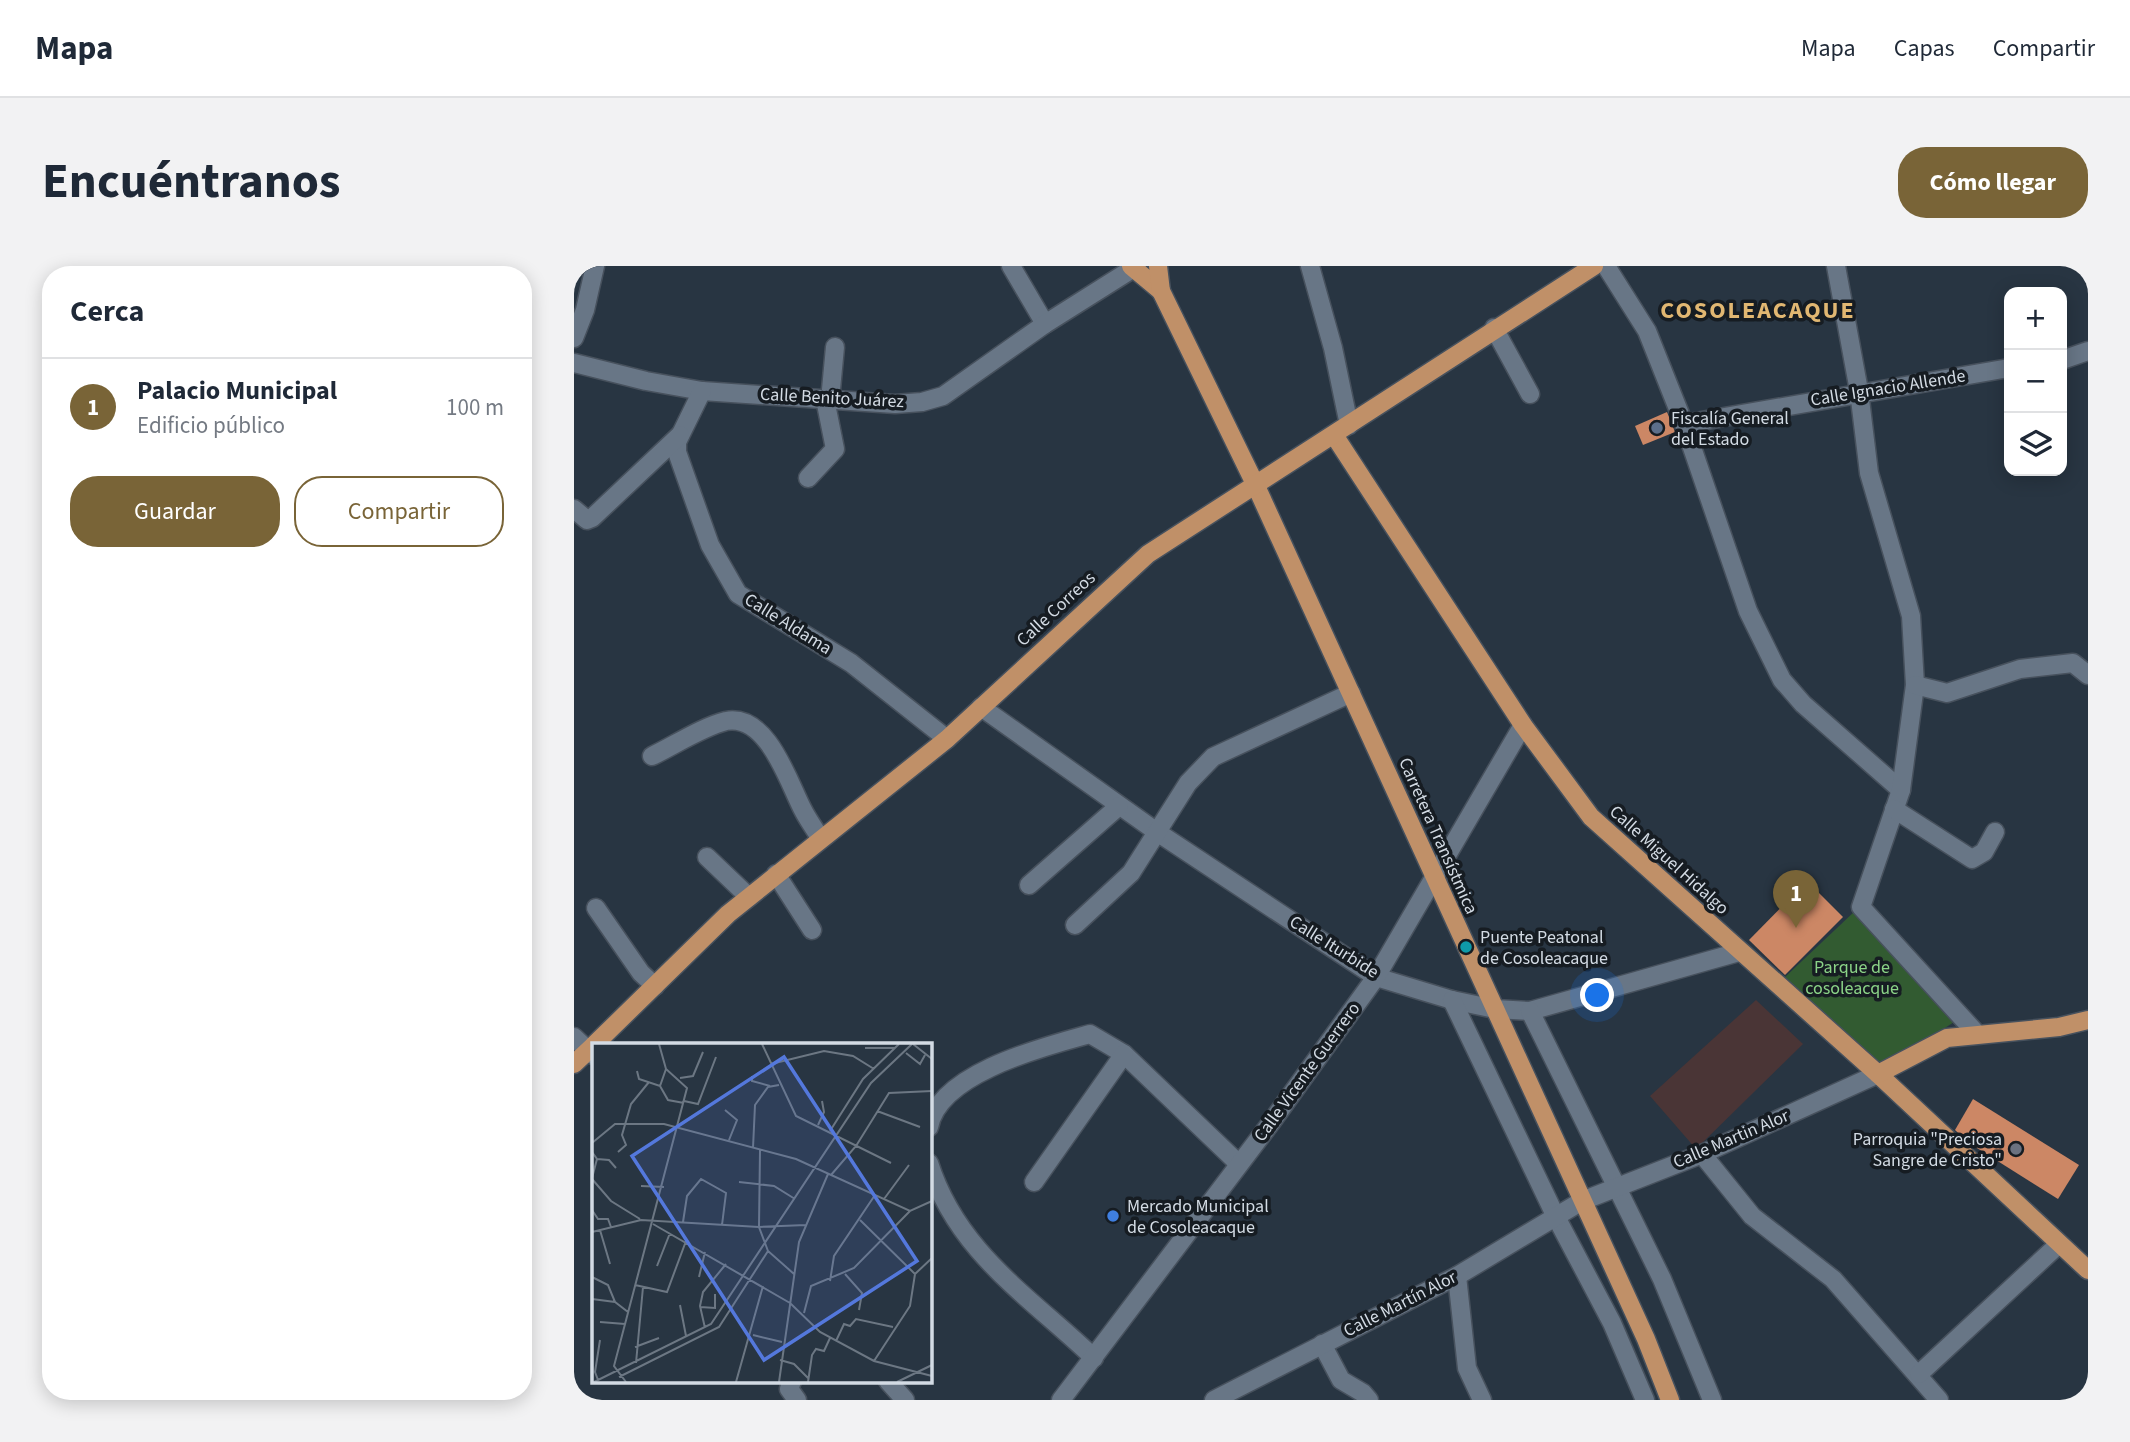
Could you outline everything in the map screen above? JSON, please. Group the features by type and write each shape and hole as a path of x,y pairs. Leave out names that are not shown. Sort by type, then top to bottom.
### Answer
{"main road":[{"name":"Carretera Transístmica","path":"1157,266 1161,291 1256,486 1646,1339 1670,1400"},
{"name":"Calle Correos","path":"598,1043 749,897 947,739 1148,554 1256,486 1494,328 1594,266"},
{"name":"Carretera Transístmica","path":"1126,269 1161,291"},
{"name":"Calle Miguel Hidalgo","path":"1334,435 1522,724 1591,817 1878,1074 2088,1270"},
{"path":"1878,1074 1947,1038 2059,1027 2088,1020"},
{"name":"Calle Correos","path":"574,1064 592,1049"}],"street":[{"path":"574,338 585,310 595,266"},
{"path":"1011,266 1045,324"},
{"path":"1310,266 1333,348 1349,425"},
{"path":"1606,266 1647,331 1684,424 1748,611 1782,680 1802,704 1901,790"},
{"path":"1836,266 1859,391 1869,473 1911,616 1915,685 1901,790 1861,907 1977,1034"},
{"name":"Calle Benito Juárez","path":"574,363 646,381 702,391 895,404 922,402 943,396 1126,269"},
{"path":"1494,328 1530,394"},
{"path":"808,478 835,449 828,399 835,347"},
{"path":"2067,358 2088,351"},
{"name":"Calle Ignacio Allende","path":"1684,424 1859,391 2004,369"},
{"name":"Calle Aldama","path":"702,391 680,435 677,452 710,545 738,594 851,663 947,739"},
{"path":"574,509 582,517 592,518 680,435"},
{"path":"1915,685 1947,693 2020,669 2073,663 2088,675"},
{"path":"1075,925 1119,887 1188,783 1213,757 1351,693"},
{"name":"Calle Iturbide","path":"981,707 1157,832 1376,976 1452,1000 1495,1009 1530,1011 1739,952"},
{"path":"652,756 727,721 746,725 758,733 783,762 803,810 820,838"},
{"name":"Calle Vicente Guerrero","path":"1061,1400 1239,1164 1376,976 1522,724"},
{"path":"1028,884 1119,806"},
{"path":"1894,809 1972,859 1978,859 1984,852 1995,832"},
{"path":"707,857 749,897"},
{"path":"776,874 812,930"},
{"path":"596,908 640,973 654,986"},
{"path":"1452,1000 1555,1215 1612,1323 1645,1400"},
{"path":"1530,1011 1662,1279 1712,1400"},
{"path":"931,1115 956,1085 1039,1048 1090,1034 1124,1054 1239,1164"},
{"path":"574,1037 592,1049"},
{"path":"1034,1182 1124,1054"},
{"name":"Calle Martin Alor","path":"1582,1201 1702,1154 1878,1074"},
{"path":"1702,1154 1752,1216 1833,1279 1939,1400"},
{"path":"931,1169 938,1191 973,1247 1094,1359"},
{"name":"Calle Martín Alor","path":"1214,1400 1457,1276 1582,1201"},
{"path":"1919,1374 2059,1244"},
{"path":"1457,1276 1467,1368 1482,1400"},
{"path":"1322,1344 1341,1380 1363,1392 1370,1400"},
{"path":"792,1382 789,1389 797,1400"},
{"path":"889,1382 905,1400"}],"shaded area":[{"path":"1756,1000 1803,1044 1696,1149 1650,1096"}],"green space":[{"name":"Parque de cosoleacque","path":"1855,911 1954,1022 1883,1069 1784,978"}],"building":[{"name":"Fiscalía General del Estado","path":"1667,412 1675,432 1643,445 1635,426"},
{"path":"1807,881 1843,917 1785,975 1749,940"},
{"name":"Parroquia \"Preciosa Sangre de Cristo\"","path":"1973,1099 2079,1165 2058,1199 1969,1143 1955,1130"}],"place":[{"name":"Fiscalía General del Estado","path":"1657,428"},
{"name":"Palacio Municipal","path":"1796,928"},
{"name":"Puente Peatonal de Cosoleacaque","path":"1466,947"},
{"name":"Parroquia \"Preciosa Sangre de Cristo\"","path":"2016,1149"},
{"name":"Mercado Municipal de Cosoleacaque","path":"1113,1216"}],"district":[{"name":"COSOLEACAQUE","path":"1758,310"}]}
